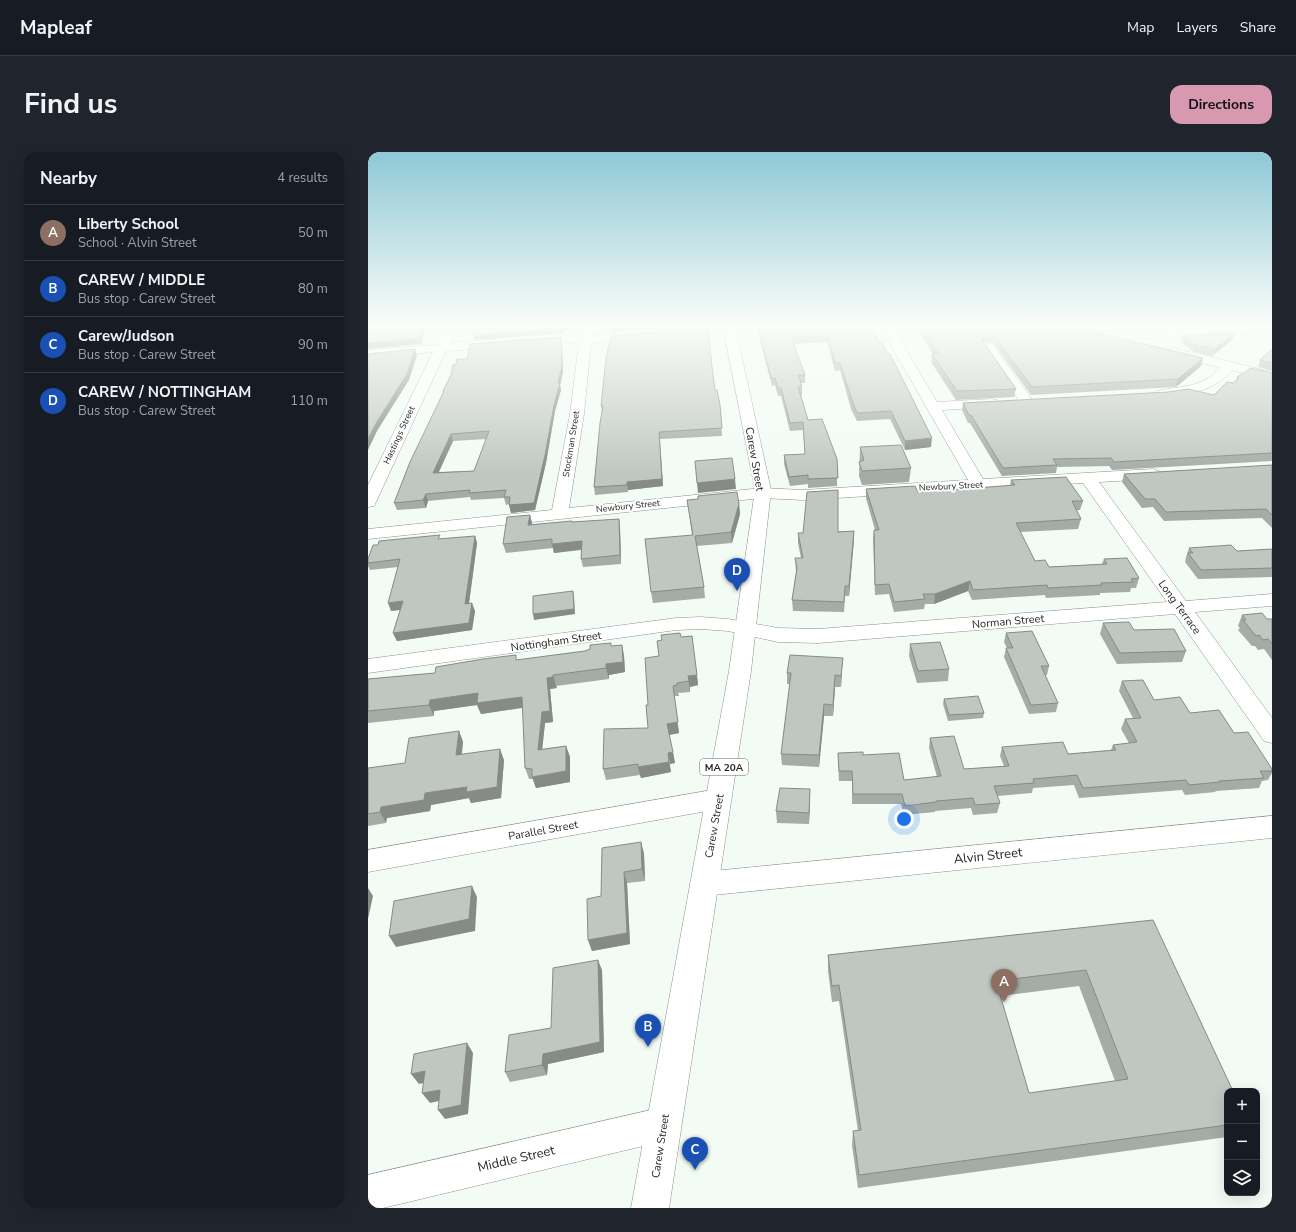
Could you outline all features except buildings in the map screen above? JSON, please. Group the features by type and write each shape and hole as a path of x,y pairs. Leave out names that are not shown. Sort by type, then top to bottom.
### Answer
{"street":[{"name":"Hastings Street","path":"368,502 428,375"},
{"name":"Stockman Street","path":"560,513 581,375"},
{"name":"Carew Street","path":"650,1208 740,671 744,628 762,493 739,375"},
{"path":"914,375 978,484"},
{"path":"1008,375 1026,401"},
{"path":"1151,395 1193,390 1212,382 1219,375"},
{"path":"932,406 1042,400"},
{"name":"Newbury Street","path":"368,534 762,493 803,495 1171,473"},
{"name":"Long Terrace","path":"1088,478 1272,735"},
{"name":"Norman Street","path":"744,628 784,636 818,636 1272,600"},
{"name":"Nottingham Street","path":"368,666 676,624 701,623 744,628"},
{"name":"Parallel Street","path":"368,861 718,800"},
{"name":"Alvin Street","path":"704,884 1272,826"},
{"name":"Middle Street","path":"368,1194 664,1124"}],"place":[{"name":"CAREW / NOTTINGHAM","path":"737,591"},
{"name":"Liberty School","path":"1004,1002"},
{"name":"CAREW / MIDDLE","path":"648,1047"},
{"name":"Carew/Judson","path":"695,1170"}]}
